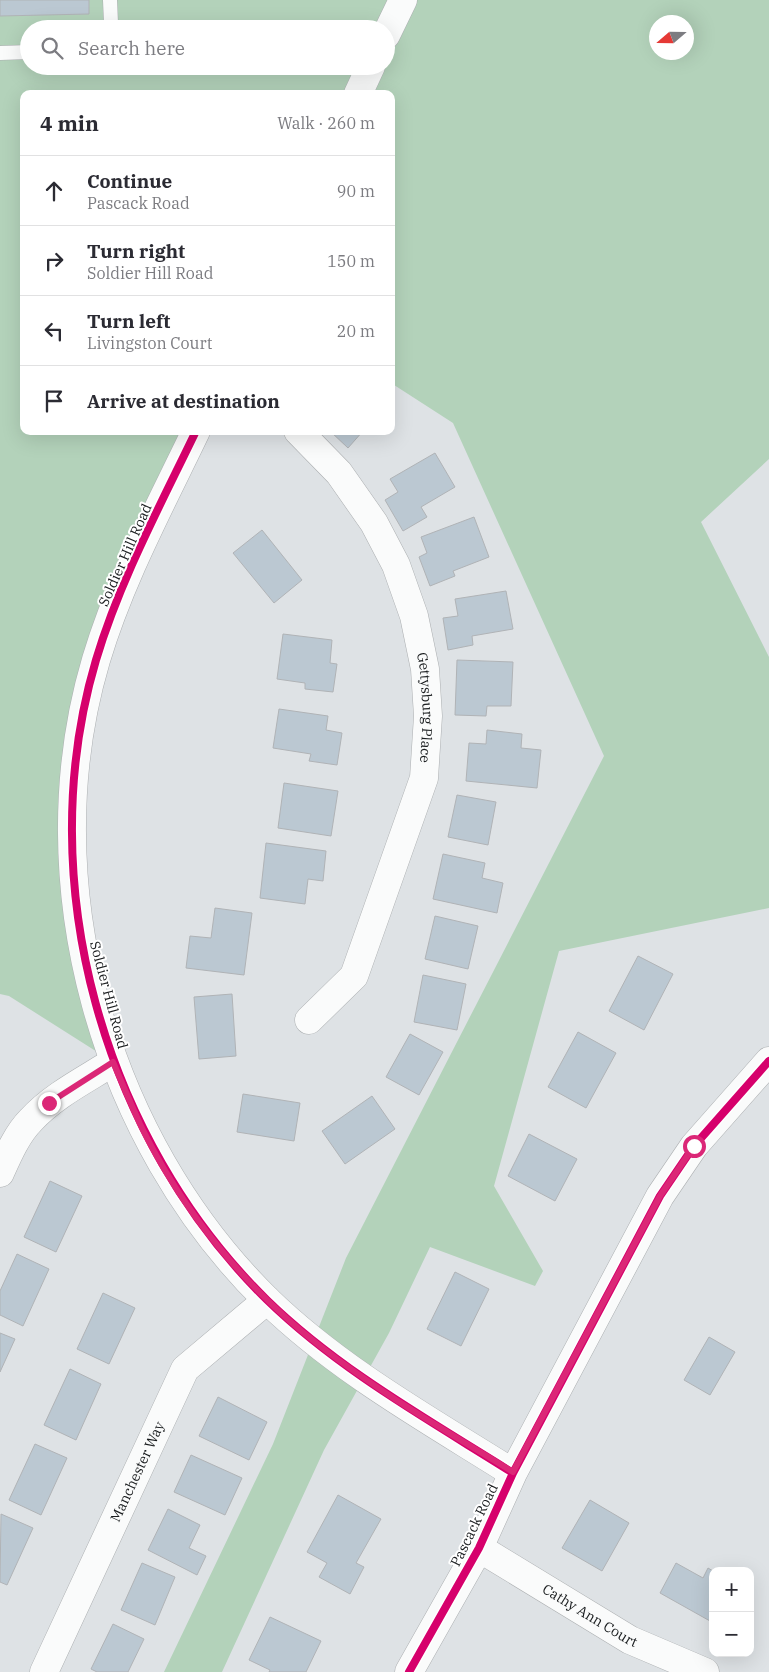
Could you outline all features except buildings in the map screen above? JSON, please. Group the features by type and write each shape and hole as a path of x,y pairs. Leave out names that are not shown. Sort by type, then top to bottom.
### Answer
{"street":[{"path":"393,20 403,0"},
{"path":"360,90 367,75"},
{"name":"Soldier Hill Road","path":"194,435 116,598 95,663 81,730 73,798 73,867 80,936 95,1002 113,1062 141,1125 174,1185 221,1250 267,1300 319,1346 374,1386 513,1472"},
{"name":"Gettysburg Place","path":"302,435 339,473 374,523 396,565 414,616 424,669 428,716 424,778 354,976 309,1020"},
{"name":"Pascack Road","path":"409,1672 480,1548 513,1472 660,1196 694,1146 769,1060"},
{"path":"0,1173 11,1149 30,1121 49,1103 113,1062"},
{"name":"Manchester Way","path":"44,1672 185,1369 267,1300"},
{"name":"Cathy Ann Court","path":"480,1548 630,1640 705,1672"}],"lane":[{"path":"110,0 111,20"},
{"path":"0,53 20,52"}],"green space":[{"path":"0,0 769,0 769,459 701,522 769,657 769,908 559,951 494,1186 543,1271 535,1286 430,1247 389,1333 324,1450 222,1672 164,1672 273,1444 346,1258 604,756 453,423 395,386 395,90 20,90 20,435 194,435 116,598 73,799 113,1062 9,996 0,994"}],"cycle path":[{"path":"194,435 129,572 106,630 96,660 78,745 72,831 78,918 96,1003 124,1086 162,1164 210,1236 267,1300 324,1349 386,1393 513,1473"},
{"path":"409,1672 479,1548 513,1473 660,1196 694,1146 769,1061"}],"route":[{"path":"49,1103 113,1062 141,1125 174,1185 221,1250 267,1300 319,1346 374,1386 513,1472 660,1196 694,1146"}]}
